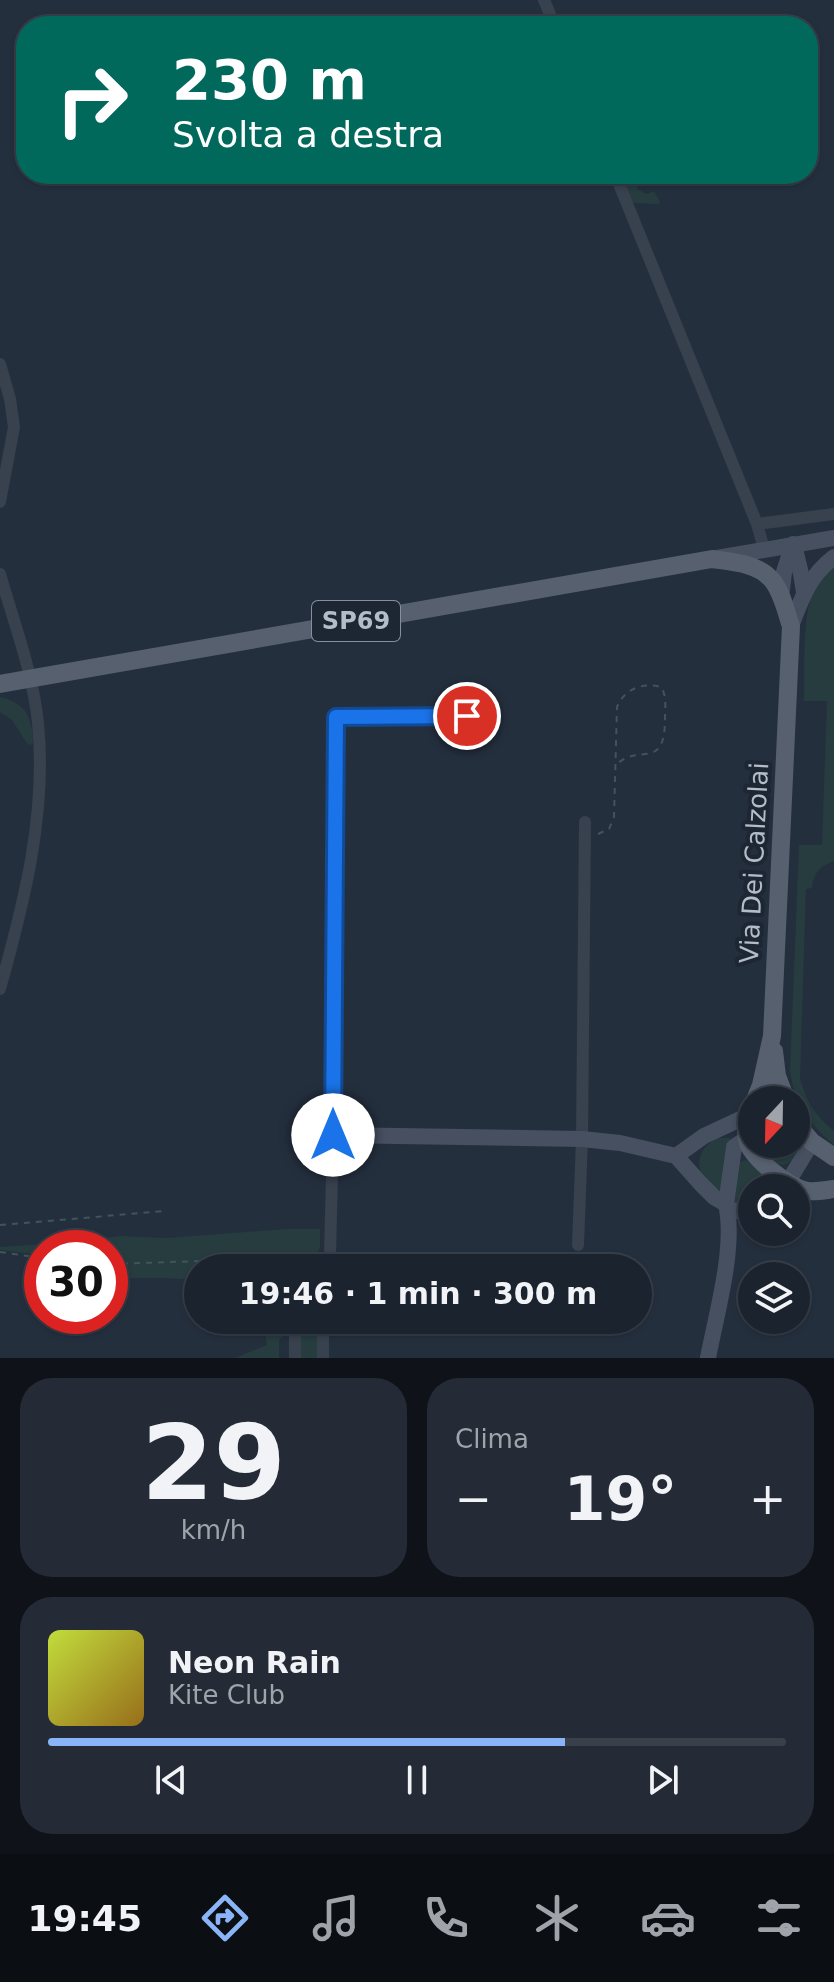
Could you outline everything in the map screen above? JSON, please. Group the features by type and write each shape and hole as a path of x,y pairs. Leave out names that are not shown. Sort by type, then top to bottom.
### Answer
{"main road":[{"path":"712,559 748,564 771,579 791,626"},
{"name":"SP69","path":"0,684 712,559"},
{"name":"Via Dei Calzolai","path":"761,1086 772,1036 791,626"},
{"path":"772,1036 781,1086"},
{"path":"810,1140 834,1157"},
{"path":"758,1158 774,1174"},
{"path":"810,1191 834,1189"}],"street":[{"path":"619,184 757,524 764,549"},
{"path":"0,364 14,427 0,502"},
{"path":"757,524 834,514"},
{"path":"793,544 834,538"},
{"path":"793,544 804,592"},
{"path":"781,598 784,572 793,544"},
{"name":"SP69","path":"712,559 793,544"},
{"path":"791,626 804,592 821,567 834,557"},
{"path":"0,574 30,679 38,723 39,762 37,808 27,881 0,989"},
{"path":"329,1254 336,717 467,716"},
{"path":"578,1245 585,829"},
{"path":"676,1156 738,1115"},
{"path":"333,1135 582,1139 620,1143 676,1156 714,1197 727,1208 738,1210"},
{"path":"792,1174 812,1142"},
{"path":"708,1358 727,1252 727,1208 734,1147 738,1144"},
{"path":"295,1334 295,1358"},
{"path":"323,1334 323,1358"}],"path":[{"path":"585,829 604,832 612,825 619,700 635,689 653,685 661,687 664,689 666,707 661,746 649,754 622,759 616,765"},
{"path":"0,1225 165,1211"},
{"path":"0,1252 24,1255"},
{"path":"128,1263 184,1262"}],"green space":[{"path":"623,184 639,184 637,189 647,194 654,191 660,202 658,204 631,203"},
{"path":"834,564 834,861 818,871 812,888 806,889 800,1078 802,1086 793,1086 790,1071 799,845 822,845 827,701 804,701 806,624 817,583"},
{"path":"0,697 17,704 27,714 33,744 28,745 12,720 0,712"},
{"path":"810,1104 834,1131 834,1145 810,1120"},
{"path":"718,1138 730,1138 724,1159 722,1191 706,1181 699,1166 703,1150"},
{"path":"768,1158 793,1158 785,1165"},
{"path":"746,1160 764,1174 738,1174 738,1202 734,1204 732,1197 738,1163"},
{"path":"320,1229 320,1247 316,1254 184,1254 184,1279 128,1278 128,1236 166,1238"},
{"path":"24,1245 24,1253 0,1250 0,1247"},
{"path":"265,1334 282,1334 279,1358 235,1358 267,1345"},
{"path":"300,1334 317,1334 317,1358 300,1358"}],"route":[{"path":"333,1135 336,717 467,716"}]}
